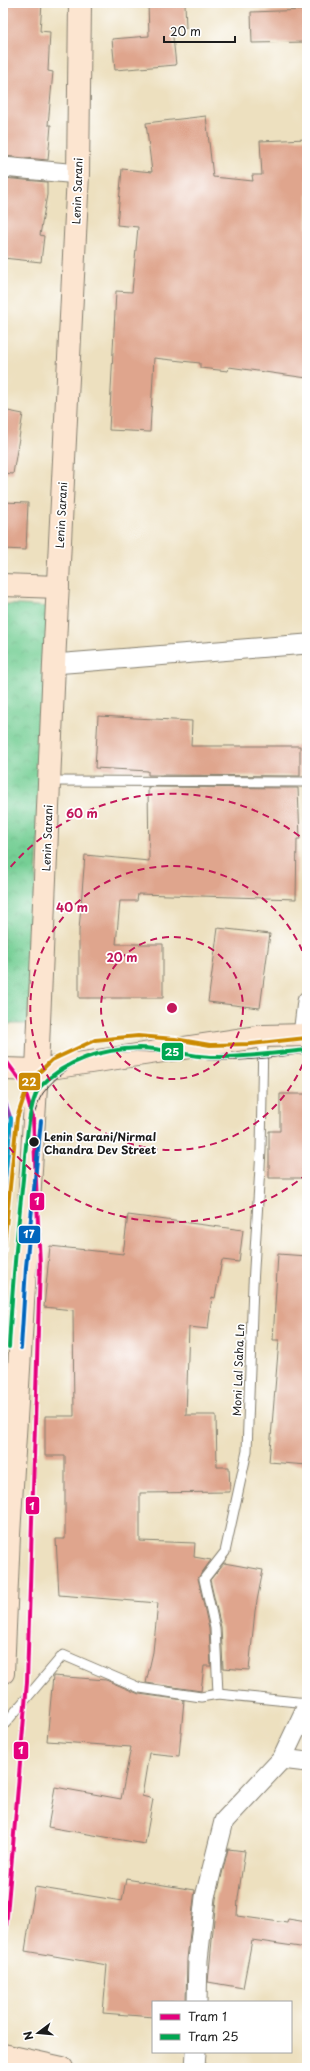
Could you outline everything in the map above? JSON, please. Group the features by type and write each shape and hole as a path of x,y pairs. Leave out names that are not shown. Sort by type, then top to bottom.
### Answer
{"main road":[{"name":"Lenin Sarani","path":"3,1673 6,1535 37,1070 54,664 78,174 80,3"},
{"path":"3,585 58,588"},
{"path":"3,1069 37,1070 262,1036 305,1035"},
{"path":"3,2055 62,2068"}],"street":[{"path":"3,167 78,174"},
{"path":"54,664 307,644"},
{"path":"305,1035 307,1001"},
{"path":"197,2001 198,1960 205,1897 224,1821 282,1759 307,1706"},
{"path":"282,1759 307,1762"},
{"path":"195,2068 196,2053"}],"lane":[{"path":"50,781 307,782"},
{"name":"Moni Lal Saha Ln","path":"218,1694 215,1628 204,1579 225,1552 247,1451 253,1285 261,1150 262,1036"},
{"path":"3,1726 63,1655 140,1688 201,1697 218,1694 307,1703"}],"green space":[{"path":"3,604 51,607 28,1024 3,1024"}],"building":[{"path":"3,3 42,3 40,31 50,32 48,71 53,72 48,125 51,125 48,160 3,156"},
{"path":"148,3 185,3 186,28 172,28 176,65 115,70 112,39 149,36"},
{"path":"307,10 307,42 252,43 251,12"},
{"path":"206,116 213,177 253,181 252,175 262,175 260,141 307,139 307,378 229,367 228,371 200,368 200,363 154,358 150,432 109,430 116,291 132,292 138,227 117,225 122,169 152,172 146,123"},
{"path":"3,178 47,182 47,195 40,235 44,236 41,262 3,258"},
{"path":"3,410 23,414 13,474 3,473"},
{"path":"3,502 28,503 26,550 3,549"},
{"path":"98,716 192,721 191,746 300,746 300,776 148,775 148,771 95,768"},
{"path":"148,787 298,788 300,839 297,839 296,899 138,894 137,901 120,901 116,944 163,944 163,998 79,998 79,930 85,855 149,861"},
{"path":"218,928 270,934 260,1008 208,1002"},
{"path":"280,1094 307,1094 307,1178 269,1178 269,1131 280,1131"},
{"path":"128,1215 243,1230 239,1262 222,1260 215,1298 212,1297 208,1329 189,1327 186,1415 216,1415 217,1467 229,1467 230,1492 140,1493 140,1541 195,1543 194,1557 211,1560 198,1578 209,1629 211,1666 204,1666 201,1691 146,1683 153,1652 158,1603 59,1595 56,1539 65,1539 65,1456 45,1456 45,1416 74,1416 73,1310 44,1307 50,1246 123,1254"},
{"path":"278,1254 307,1256 307,1465 269,1462 279,1340 273,1340"},
{"path":"224,1563 263,1570 255,1611 249,1670 223,1668 221,1627 210,1580"},
{"path":"53,1676 106,1680 139,1694 184,1700 179,1756 149,1753 142,1796 153,1799 145,1844 48,1827 55,1787 121,1799 131,1747 47,1741"},
{"path":"228,1849 245,1851 238,1898 237,1916 287,1923 288,1919 307,1922 307,1948 252,1940 243,1988 208,1982 216,1899"},
{"path":"126,1879 195,1890 187,1959 186,2001 152,2001 152,2017 103,2013 107,1965 25,1951 35,1887 122,1901"}],"tram line":[{"name":"25","path":"9,1347 15,1263 28,1130 33,1104 40,1087 50,1078 73,1063 98,1054 125,1049 148,1048 211,1057 247,1056 307,1050"},
{"path":"33,1118 41,1096 56,1079 70,1068 85,1060 102,1055 119,1052 155,1052 209,1060 234,1060 258,1059 307,1053"},
{"name":"1","path":"3,1057 23,1084 33,1118 40,1265 27,1682 3,1962"}],"transit line":[{"name":"22","path":"3,1256 17,1118 29,1082 52,1060 95,1040 138,1036 175,1039 210,1045 251,1044 306,1038"},
{"path":"3,1096 11,1120 3,1197"},
{"path":"3,1197 11,1118"},
{"name":"17","path":"21,1348 26,1267 41,1121"}],"place":[{"name":"Lenin Sarani/Nirmal Chandra Dev Street","path":"34,1142"}]}
